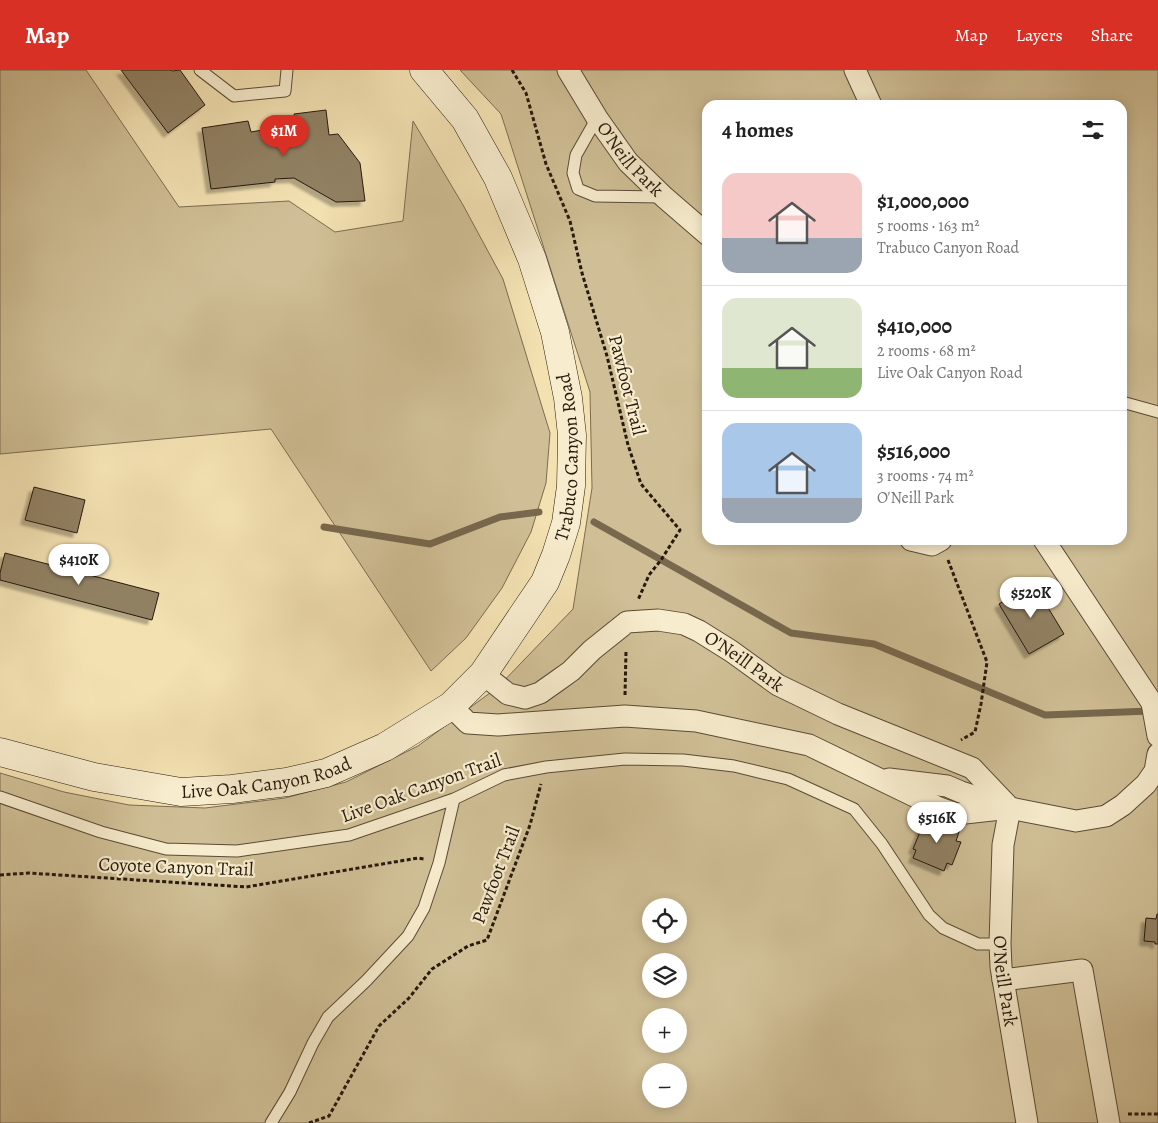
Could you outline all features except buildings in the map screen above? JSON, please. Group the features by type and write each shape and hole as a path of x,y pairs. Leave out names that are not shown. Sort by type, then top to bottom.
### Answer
{"main road":[{"name":"Trabuco Canyon Road","path":"424,70 465,119 498,178 532,259 555,332 568,398 572,435 571,486 566,523 545,582 490,663"},
{"name":"Live Oak Canyon Road","path":"0,752 94,777 181,792 232,789 287,782 326,773 385,747 452,706 490,663"}],"street":[{"name":"O'Neill Park","path":"568,70 597,118 628,162 702,230"},
{"path":"855,70 869,100"},
{"path":"1047,545 1152,703 1158,736"},
{"name":"O'Neill Park","path":"627,622 658,620 684,624 699,631 731,651 778,685 838,714 972,768 1010,808 1003,846 1000,944 1002,980 1027,1123"},
{"path":"490,663 508,694 525,698 540,693 627,622"},
{"path":"548,687 552,721"},
{"path":"452,706 468,723 498,725 624,716 696,720 809,745 872,777 956,814 1010,808 1076,822 1106,816 1123,805 1146,784 1155,771 1158,754"},
{"path":"1002,980 1082,970 1108,1118"}],"lane":[{"path":"200,70 234,96 285,91 287,70"},
{"path":"597,118 576,155 573,173 578,189 595,196 664,197"},
{"path":"1127,403 1158,412"},
{"name":"Live Oak Canyon Trail","path":"0,797 101,832 166,849 236,851 349,835 454,799 504,775 546,767 625,759 683,760 734,766 788,780 854,809 882,844 929,915 943,928 978,944 1000,944"},
{"path":"271,1123 290,1092 328,1017 366,981 408,936 424,908 439,863 454,799"}],"path":[{"name":"Pawfoot Trail","path":"512,70 526,93 546,164 570,221 582,273 607,356 628,446 641,484 680,530 649,575 627,622 625,691"},
{"path":"943,545 987,662 982,704 975,732 955,743 958,763"},
{"name":"Pawfoot Trail","path":"309,1123 329,1116 379,1026 409,998 432,969 468,946 487,940 530,825 546,767"},
{"name":"Coyote Canyon Trail","path":"0,875 29,873 246,887 418,858 439,863"},
{"path":"1108,1118 1158,1114"}],"shaded area":[{"path":"0,70 86,70 179,207 289,201 335,232 403,221 413,121 463,205 503,279 550,433 546,483 531,532 502,588 466,638 431,671 271,429 0,454"},
{"path":"460,70 1158,70 1158,1123 0,1123 0,773 64,792 129,805 205,808 285,798 346,782 418,746 498,687 573,609 592,488 590,392 501,114"}],"waterway":[{"path":"324,527 430,544 500,517 539,512"},
{"path":"594,522 791,633 874,644 1045,715 1150,711"}]}
